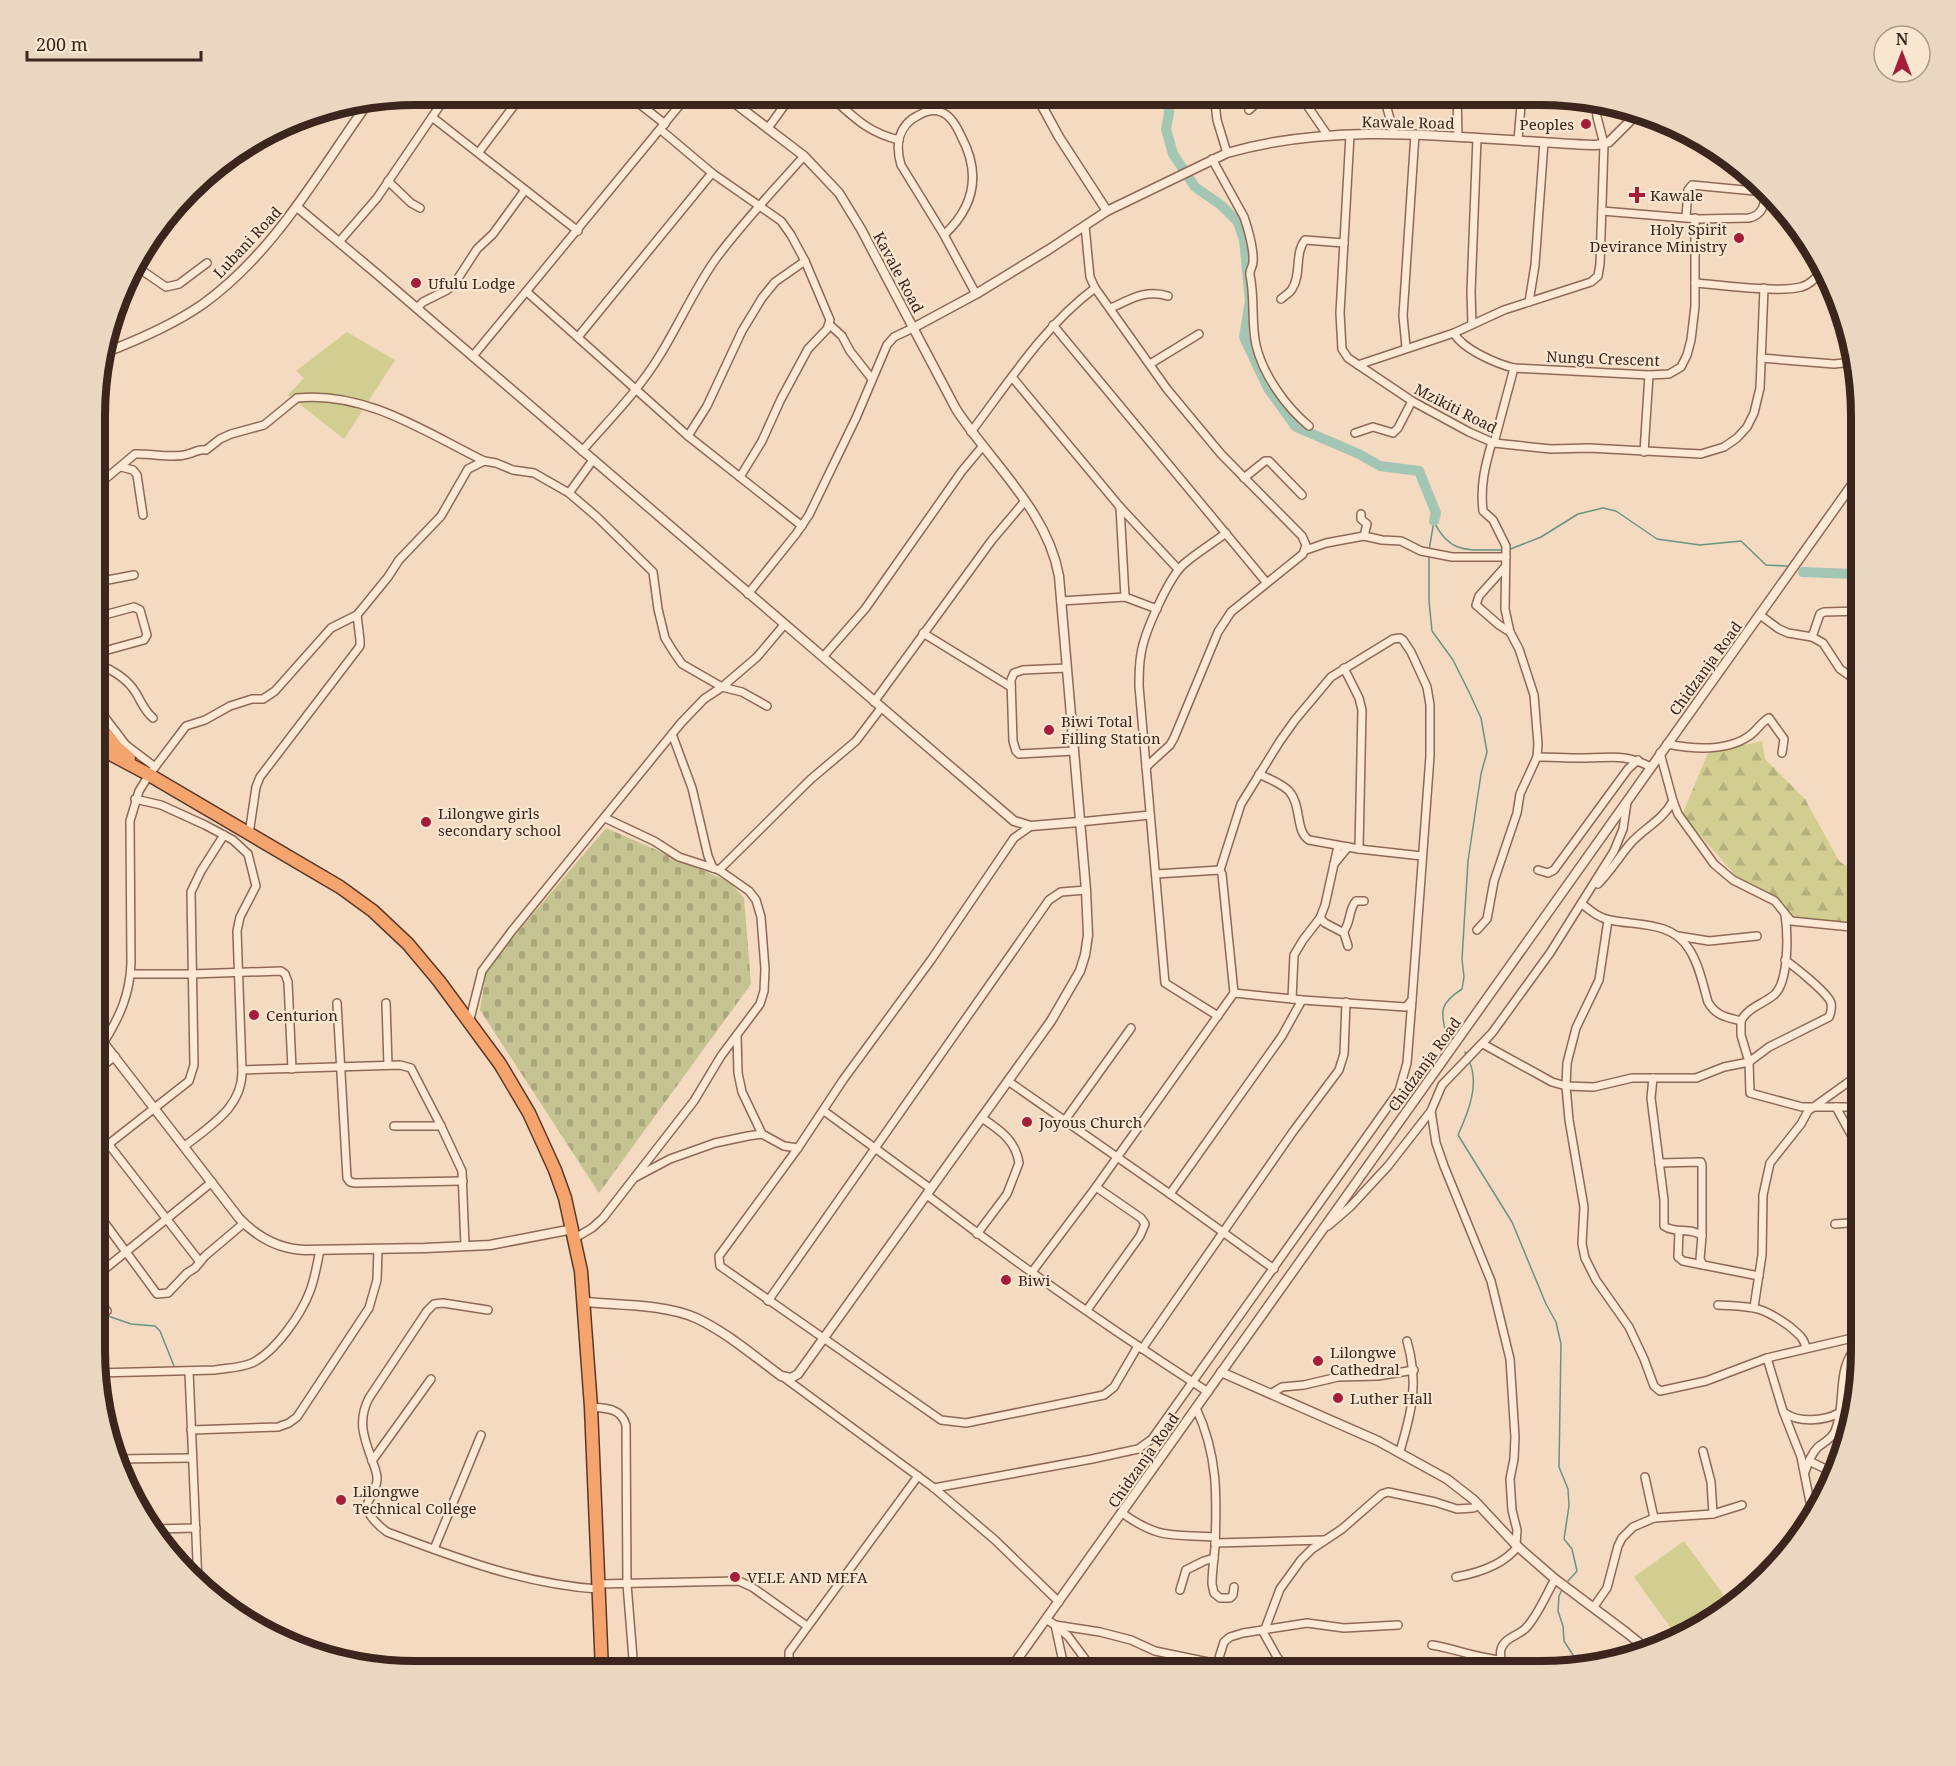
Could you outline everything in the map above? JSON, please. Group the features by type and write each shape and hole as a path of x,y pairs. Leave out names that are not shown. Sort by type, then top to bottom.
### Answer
{"highway":[{"path":"105,733 116,747 150,771 249,834 340,887 373,910 408,944 439,981 500,1064 541,1137 559,1179 574,1233 585,1302 602,1661"},
{"path":"105,750 114,756 150,771"}],"street":[{"path":"339,242 356,225 440,105"},
{"path":"479,152 514,105"},
{"path":"639,105 712,173 776,216 787,227 829,315 830,325 842,336 850,351 872,379"},
{"path":"473,356 680,105"},
{"name":"Kavale Road","path":"737,105 804,156 834,187 848,207 913,328 976,294 1107,211 1175,178"},
{"path":"768,128 785,105"},
{"path":"840,105 876,134 899,140"},
{"path":"932,105 932,110"},
{"path":"1041,105 1059,137 1107,211"},
{"path":"1215,105 1217,120 1227,153"},
{"path":"1249,110 1254,105"},
{"path":"1307,105 1328,136"},
{"path":"1385,105 1394,133"},
{"path":"1457,105 1458,137"},
{"path":"1518,140 1521,105"},
{"name":"Lubani Road","path":"113,349 171,323 203,304 247,266 297,207 363,110"},
{"path":"944,235 960,217 975,178 971,161 956,126 947,115 932,110 912,118 904,126 899,140 898,156 901,165 944,235 976,294"},
{"path":"1358,365 1406,347 1454,333 1528,302 1591,282 1598,276 1604,144 1596,110"},
{"path":"432,117 578,231"},
{"path":"1604,144 1614,138 1632,120"},
{"name":"Kawale Road","path":"1175,178 1227,153 1266,143 1328,136 1394,133 1604,144"},
{"path":"1406,347 1403,316 1415,134"},
{"name":"Mzikiti Road","path":"1350,135 1340,313 1341,343 1344,354 1412,401 1493,442 1546,448 1701,454 1724,447 1737,438 1752,421 1757,405 1764,288"},
{"path":"1472,324 1471,292 1477,138"},
{"path":"1528,302 1535,265 1544,142"},
{"path":"582,451 660,356 710,269 737,231 804,156"},
{"path":"1212,159 1247,226 1254,263 1250,273 1257,348 1276,388 1292,412 1309,426"},
{"path":"578,337 712,173"},
{"path":"388,181 411,203 420,208"},
{"path":"1686,217 1688,190 1692,185 1755,191"},
{"path":"417,308 455,283 477,249 493,234 525,190"},
{"path":"1602,211 1695,218 1754,217 1762,209 1764,200"},
{"path":"297,207 1014,821 1031,826 1150,815"},
{"name":"Nungu Crescent","path":"1454,333 1467,346 1501,364 1514,368 1649,375 1669,374 1676,371 1684,362 1692,331 1695,218"},
{"path":"1085,226 1090,277 1095,288 1167,388 1244,478 1302,536 1306,550"},
{"path":"1281,299 1293,288 1298,274 1299,252 1303,242 1344,243"},
{"path":"688,436 707,406 742,331 762,298 776,282 805,261"},
{"path":"142,270 166,287 179,284 207,263"},
{"path":"1695,283 1764,288 1804,286 1817,276"},
{"path":"971,432 1053,325 1073,304 1095,288"},
{"path":"527,292 688,436 802,526"},
{"path":"1111,308 1151,292 1168,296"},
{"path":"740,477 762,441 808,349 830,325"},
{"path":"1053,325 1266,582"},
{"path":"748,594 802,526 856,418 886,345 913,328 942,384 971,432 1025,501 1041,525 1053,551 1059,576 1086,890 1087,944 1080,971 1051,1021 798,1374 791,1378 781,1376"},
{"path":"1150,364 1199,334"},
{"path":"1761,358 1834,364 1846,363"},
{"path":"1477,930 1486,919 1494,881 1517,813 1519,798 1537,757 1538,732 1534,695 1519,649 1510,632 1505,609 1506,552 1493,520 1483,511 1481,494 1483,473 1514,368"},
{"path":"1644,452 1649,375"},
{"path":"1012,376 1120,507 1178,569"},
{"path":"105,479 135,454 157,456 206,450 231,434 264,425 297,398 345,400 382,410 484,461 513,470 534,473 569,493 653,572 665,638 682,664 722,687 742,692 767,706"},
{"path":"1355,433 1373,427 1393,433 1412,401"},
{"path":"823,657 864,609 962,471 982,447"},
{"path":"569,493 593,460"},
{"path":"105,1040 124,1005 131,974 129,830 135,800 150,771 186,726 205,720 230,706 267,697 332,628 357,615 399,560 441,516 468,469 484,461"},
{"path":"1244,478 1265,461 1269,461 1302,495"},
{"path":"121,467 133,470 137,475 143,515"},
{"name":"Chidzanja Road","path":"1016,1661 1851,486"},
{"path":"716,869 811,779 856,741 923,633 992,540 1025,501"},
{"path":"1120,507 1125,597"},
{"path":"1361,514 1367,524 1364,536"},
{"path":"1218,1016 1166,983 1139,686 1144,643 1157,609 1178,569 1226,533"},
{"path":"1146,767 1164,751 1174,738 1226,618 1306,550 1326,543 1364,536 1401,541 1421,551 1457,558 1506,552"},
{"path":"1505,567 1479,596 1476,605 1510,632"},
{"path":"105,580 134,575"},
{"path":"1061,602 1125,597 1157,609"},
{"path":"105,614 135,607 140,610 147,635 144,640 105,651"},
{"path":"1812,637 1820,614 1851,612"},
{"path":"249,834 256,787 261,777 360,646 357,615"},
{"path":"1760,615 1779,630 1812,637 1823,643 1836,663 1851,678"},
{"path":"469,1023 482,971 511,932 672,734 704,699 757,657 784,625"},
{"path":"923,633 1011,687"},
{"path":"934,1488 1138,1449 1152,1439 1194,1383 1399,1091 1405,1077 1407,1063 1430,756 1428,692 1418,666 1403,640 1396,638 1331,677 1311,698 1280,741 1241,804 1220,870 1234,993 1118,1157 1032,1272"},
{"path":"105,667 123,677 136,692 144,710 153,718"},
{"path":"1067,668 1017,671 1012,676 1014,741 1016,751 1023,754 1074,751"},
{"path":"1344,668 1362,710 1359,849"},
{"path":"105,717 150,771"},
{"path":"1667,744 1687,748 1730,745 1746,738 1769,718 1784,739 1782,753"},
{"path":"672,734 692,788 708,856 716,869"},
{"path":"1660,753 1673,801 1686,825 1722,872 1775,901 1791,921 1851,927"},
{"path":"1537,757 1617,756 1638,760 1651,767"},
{"path":"1538,870 1548,873 1554,870 1628,769 1638,760"},
{"path":"1259,774 1288,790 1298,805 1301,832 1304,837 1316,842 1348,848 1422,856"},
{"path":"135,800 161,805 224,835 248,854 256,882 255,891 243,909 238,924 241,1086 233,1105 224,1115 185,1146"},
{"path":"1319,1234 1376,1180 1431,1111 1442,1085 1483,1044 1550,953 1620,840 1628,800"},
{"path":"1591,890 1608,874 1630,844 1663,817 1673,801"},
{"path":"105,1043 244,1223 273,1244 294,1250 465,1246 574,1233 592,1228 603,1218 694,1101 721,1056 760,1004 764,991 761,917 753,895 716,869 679,857 654,841 605,818"},
{"path":"1031,826 1014,838 931,960 843,1080 824,1111 720,1256 720,1266 941,1420 966,1423 1104,1395 1114,1387 1140,1347 1341,1066 1344,1054 1346,1002"},
{"path":"105,1147 189,1081 193,1071 191,892 201,871 224,835"},
{"path":"1292,999 1294,955 1320,918 1338,846"},
{"path":"1333,866 1348,848"},
{"path":"1156,874 1220,870"},
{"path":"768,1301 1049,900 1061,892 1086,890"},
{"path":"1343,932 1347,929 1352,906 1356,902 1364,901"},
{"path":"1582,904 1608,920 1647,925 1678,936 1709,941 1757,936"},
{"path":"1785,915 1785,960 1779,989 1749,1011 1740,1021 1741,1035 1749,1062 1750,1093 1802,1107 1851,1107"},
{"path":"1320,918 1343,932 1348,946"},
{"path":"1608,920 1601,973 1576,1028 1567,1063 1566,1086 1571,1135 1584,1207 1583,1252 1596,1280 1634,1336 1654,1386 1660,1391 1690,1385 1767,1358 1851,1338"},
{"path":"1678,936 1690,950 1712,1009 1718,1015 1740,1021"},
{"path":"1483,1044 1552,1082 1566,1086 1594,1087 1609,1085 1627,1078 1696,1078 1724,1067 1749,1062 1769,1047 1829,1017 1832,1011 1831,1002 1826,993 1785,960"},
{"path":"131,974 277,970 285,974 288,977 292,1069"},
{"path":"1234,993 1406,1007 1412,1000"},
{"path":"1170,1194 1282,1036 1302,1000"},
{"path":"337,1003 345,1173 350,1182 463,1181"},
{"path":"386,1003 388,1065"},
{"path":"1065,1120 1131,1028"},
{"path":"736,1035 738,1073 742,1092 762,1134 784,1146 798,1148"},
{"path":"105,1064 115,1056"},
{"path":"242,1070 388,1065 411,1068 462,1171 465,1246"},
{"path":"1653,1078 1651,1098 1664,1200 1664,1226 1679,1231 1698,1232 1702,1236"},
{"path":"1754,1307 1763,1231 1763,1195 1770,1163 1801,1124 1808,1111 1851,1079"},
{"path":"1008,1081 1274,1269"},
{"path":"1836,1107 1851,1134"},
{"path":"824,1111 876,1149 977,1234 1208,1392"},
{"path":"1431,1111 1436,1143 1444,1166 1491,1281 1510,1359 1515,1437 1510,1479 1517,1545 1506,1560 1479,1572 1456,1577"},
{"path":"977,1234 1006,1194 1019,1163 1004,1132 982,1118"},
{"path":"394,1126 441,1126"},
{"path":"634,1178 670,1159 716,1143 762,1134"},
{"path":"105,1139 200,1262"},
{"path":"1659,1163 1701,1162 1703,1194 1700,1259 1703,1265"},
{"path":"105,1269 212,1182"},
{"path":"1087,1310 1140,1236 1145,1224 1141,1218 1096,1187"},
{"path":"105,1223 160,1295 168,1293 244,1223"},
{"path":"1835,1224 1851,1223"},
{"path":"1679,1231 1678,1257 1683,1262 1759,1276"},
{"path":"191,1430 279,1426 297,1417 369,1308 377,1280 378,1249"},
{"path":"106,1372 189,1371 241,1366 253,1362 269,1350 283,1334 306,1300 315,1275 320,1250"},
{"path":"488,1310 442,1302 434,1304 427,1311 365,1405 361,1427 378,1478 374,1493 367,1503 367,1510 377,1524 387,1532 515,1577 571,1588 739,1581 752,1587 807,1626"},
{"path":"585,1302 669,1311 694,1317 719,1332 934,1488 995,1539 1059,1602"},
{"path":"1718,1305 1754,1307 1771,1314 1803,1338 1806,1348"},
{"path":"1400,1451 1413,1400 1414,1370 1407,1341"},
{"path":"1805,1472 1818,1447 1834,1434 1839,1417 1844,1371 1851,1354"},
{"path":"1767,1358 1805,1472 1810,1502"},
{"path":"1272,1393 1287,1385 1304,1385 1338,1377 1378,1376 1414,1370"},
{"path":"189,1371 198,1571"},
{"path":"1221,1372 1400,1451 1447,1479 1479,1505 1555,1580 1640,1644"},
{"path":"372,1461 431,1379"},
{"path":"591,1407 618,1412 624,1418 626,1425 627,1584 633,1661"},
{"path":"1196,1408 1213,1457 1215,1540 1212,1574 1215,1593 1220,1598 1230,1598 1234,1587"},
{"path":"1783,1411 1791,1417 1814,1420 1843,1417"},
{"path":"434,1549 481,1435"},
{"path":"1703,1451 1711,1482 1713,1514"},
{"path":"125,1459 192,1458"},
{"path":"1809,1461 1827,1470"},
{"path":"789,1661 788,1656 807,1626 918,1476"},
{"path":"1645,1477 1654,1518"},
{"path":"1280,1661 1263,1629 1280,1588 1301,1560 1342,1530 1385,1493 1435,1502 1457,1509 1473,1508 1479,1505"},
{"path":"1593,1608 1607,1588 1614,1555 1622,1538 1633,1527 1654,1518 1713,1514 1742,1505"},
{"path":"1122,1513 1147,1529 1164,1535 1215,1540 1326,1540"},
{"path":"161,1529 196,1528"},
{"path":"1180,1590 1186,1570 1214,1558"},
{"path":"1432,1646 1502,1660 1500,1653 1504,1644 1530,1624 1555,1580"},
{"path":"1046,1619 1068,1636 1087,1661"},
{"path":"1219,1661 1222,1646 1227,1639 1263,1629 1307,1623 1344,1628 1398,1624"},
{"path":"1055,1625 1100,1632 1131,1640 1155,1651 1194,1661"},
{"path":"1055,1625 1063,1661"}],"green space":[{"path":"347,332 395,360 344,439 288,395 304,378 296,371"},
{"path":"1762,741 1765,759 1805,799 1839,861 1851,869 1851,924 1789,916 1783,903 1736,876 1682,815 1708,753"},
{"path":"606,828 730,882 744,898 751,984 599,1193 480,1010 487,968"},
{"path":"1684,1541 1727,1599 1673,1631 1634,1577"}],"waterway":[{"path":"1169,105 1166,129 1173,154 1195,187 1221,205 1238,222 1244,240 1250,301 1244,337 1268,388 1296,427 1359,454 1380,466 1419,471 1436,513 1434,521"},
{"path":"1508,550 1541,537 1578,514 1603,508 1616,511 1657,539 1700,545 1741,541 1766,565 1787,566"},
{"path":"1429,550 1434,521"},
{"path":"1434,522 1440,533 1455,546 1471,550 1503,550"},
{"path":"1429,555 1429,601 1432,631 1453,660 1481,718 1487,752 1481,774 1468,861 1462,959 1464,977 1462,989 1449,999 1444,1008 1443,1019 1446,1035"},
{"path":"1803,572 1851,574"},
{"path":"1465,1052 1467,1057"},
{"path":"1469,1061 1473,1089 1469,1108 1458,1135 1512,1222 1546,1304 1556,1322 1561,1344 1559,1467 1568,1489 1569,1506 1564,1539 1572,1549 1577,1571 1568,1581"},
{"path":"105,1316 131,1324 155,1326 160,1331 174,1366"},
{"path":"1562,1590 1559,1596 1558,1611 1563,1626 1564,1641 1575,1658"}],"place":[{"name":"Peoples","path":"1586,124"},
{"name":"Kawale","path":"1637,195"},
{"name":"Holy Spirit Devirance Ministry","path":"1739,238"},
{"name":"Ufulu Lodge","path":"416,283"},
{"name":"Biwi Total Filling Station","path":"1049,730"},
{"name":"Lilongwe girls secondary school","path":"426,822"},
{"name":"Centurion","path":"254,1015"},
{"name":"Joyous Church","path":"1027,1122"},
{"name":"Biwi","path":"1006,1280"},
{"name":"Lilongwe Cathedral","path":"1318,1361"},
{"name":"Luther Hall","path":"1338,1398"},
{"name":"Lilongwe Technical College","path":"341,1500"},
{"name":"VELE AND MEFA","path":"735,1577"}]}
